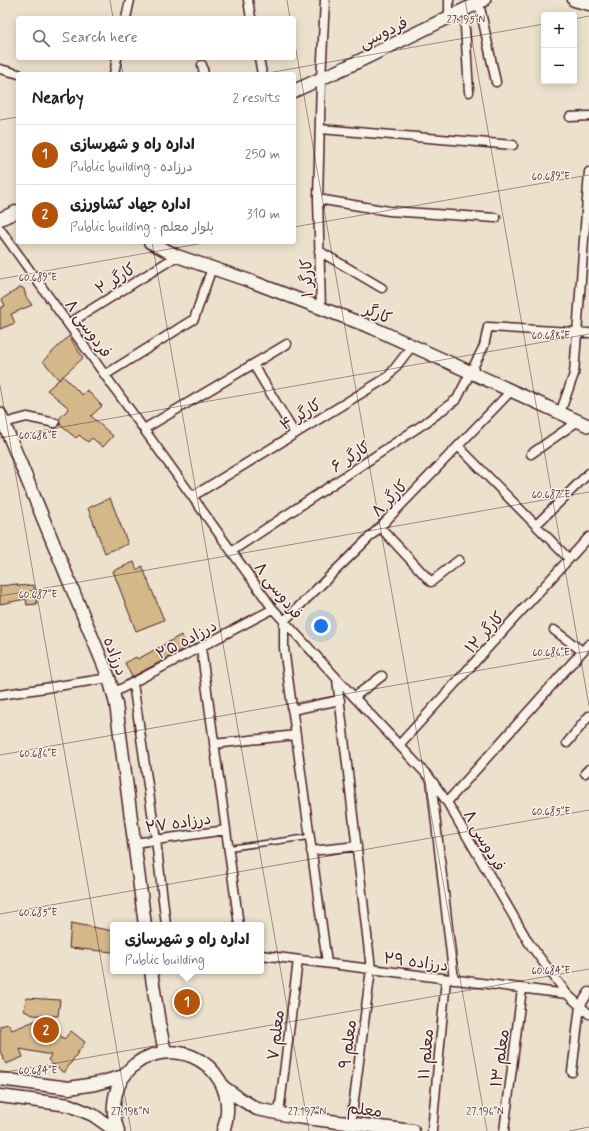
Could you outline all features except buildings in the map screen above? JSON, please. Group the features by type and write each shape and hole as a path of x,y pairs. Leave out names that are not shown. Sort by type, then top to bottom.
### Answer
{"main road":[{"path":"574,0 589,4"},
{"name":"فردوسی","path":"296,90 482,1"},
{"path":"0,219 16,212"},
{"name":"کارگر","path":"154,244 177,256 253,282 373,328 583,423"},
{"name":"درزاده","path":"2,418 109,678 116,704 145,922"},
{"path":"151,974 165,1052"},
{"path":"117,1131 114,1119 114,1104 117,1089 124,1076 142,1059 153,1054 165,1052 179,1052 193,1056 206,1064 216,1074 223,1087 227,1103 227,1120 223,1131"},
{"path":"0,1079 69,1088 95,1084 124,1076"},
{"name":"معلم","path":"223,1087 257,1109 296,1117 351,1123 384,1129 413,1131"},
{"path":"0,1096 69,1105 92,1115 117,1131"}],"street":[{"path":"126,16 130,0"},
{"path":"248,0 252,16"},
{"name":"کارگر ۱","path":"321,308 318,199 321,79 326,0"},
{"path":"449,0 449,17"},
{"path":"482,1 496,82"},
{"path":"464,10 469,92"},
{"path":"114,72 117,60"},
{"path":"259,60 262,72"},
{"path":"0,69 16,73"},
{"path":"570,117 589,116"},
{"path":"320,130 513,145"},
{"path":"560,413 574,374 589,172"},
{"path":"318,199 389,211 496,218"},
{"name":"فردوسی ۸","path":"0,229 273,609 430,778 447,802 529,944 567,994 589,1014"},
{"path":"319,251 382,288"},
{"name":"کارگر ۲","path":"68,324 177,256"},
{"path":"105,375 194,319 212,268"},
{"name":"کارگر ۶","path":"232,550 424,423 457,399 484,346 488,327 577,332"},
{"path":"577,332 589,333"},
{"path":"144,429 287,344"},
{"name":"کارگر ۴","path":"193,496 388,377 412,346"},
{"path":"253,364 295,434"},
{"name":"کارگر ۸","path":"284,621 380,527 511,391"},
{"path":"2,418 27,417 54,423"},
{"path":"532,454 583,423"},
{"path":"458,446 569,559"},
{"path":"536,525 589,473"},
{"path":"380,527 431,582 459,560"},
{"name":"کارگر ۱۲","path":"399,745 589,537"},
{"name":"درزاده ۲۵","path":"113,693 273,609"},
{"path":"284,621 284,648 327,963"},
{"path":"554,630 582,651"},
{"path":"447,802 589,644"},
{"path":"201,647 239,922"},
{"path":"354,697 382,676"},
{"path":"0,695 109,678"},
{"name":"معلم ۹","path":"338,679 371,969 351,1123"},
{"path":"133,683 156,840 166,922"},
{"path":"292,710 340,700"},
{"path":"567,743 589,716"},
{"path":"214,744 296,736"},
{"name":"معلم ۱۱","path":"430,778 450,979 432,1131"},
{"name":"درزاده ۲۷","path":"134,843 226,830"},
{"path":"311,851 357,846"},
{"name":"درزاده ۲۹","path":"264,955 567,994"},
{"name":"معلم ۷","path":"279,1113 298,960"},
{"name":"معلم ۱۳","path":"504,1131 522,988"},
{"path":"572,1072 580,1006 589,992"}],"lane":[{"path":"229,848 310,837"}],"place":[{"name":"اداره راه و شهرسازی","path":"187,1002"},
{"name":"اداره جهاد کشاورزی","path":"46,1030"}]}
